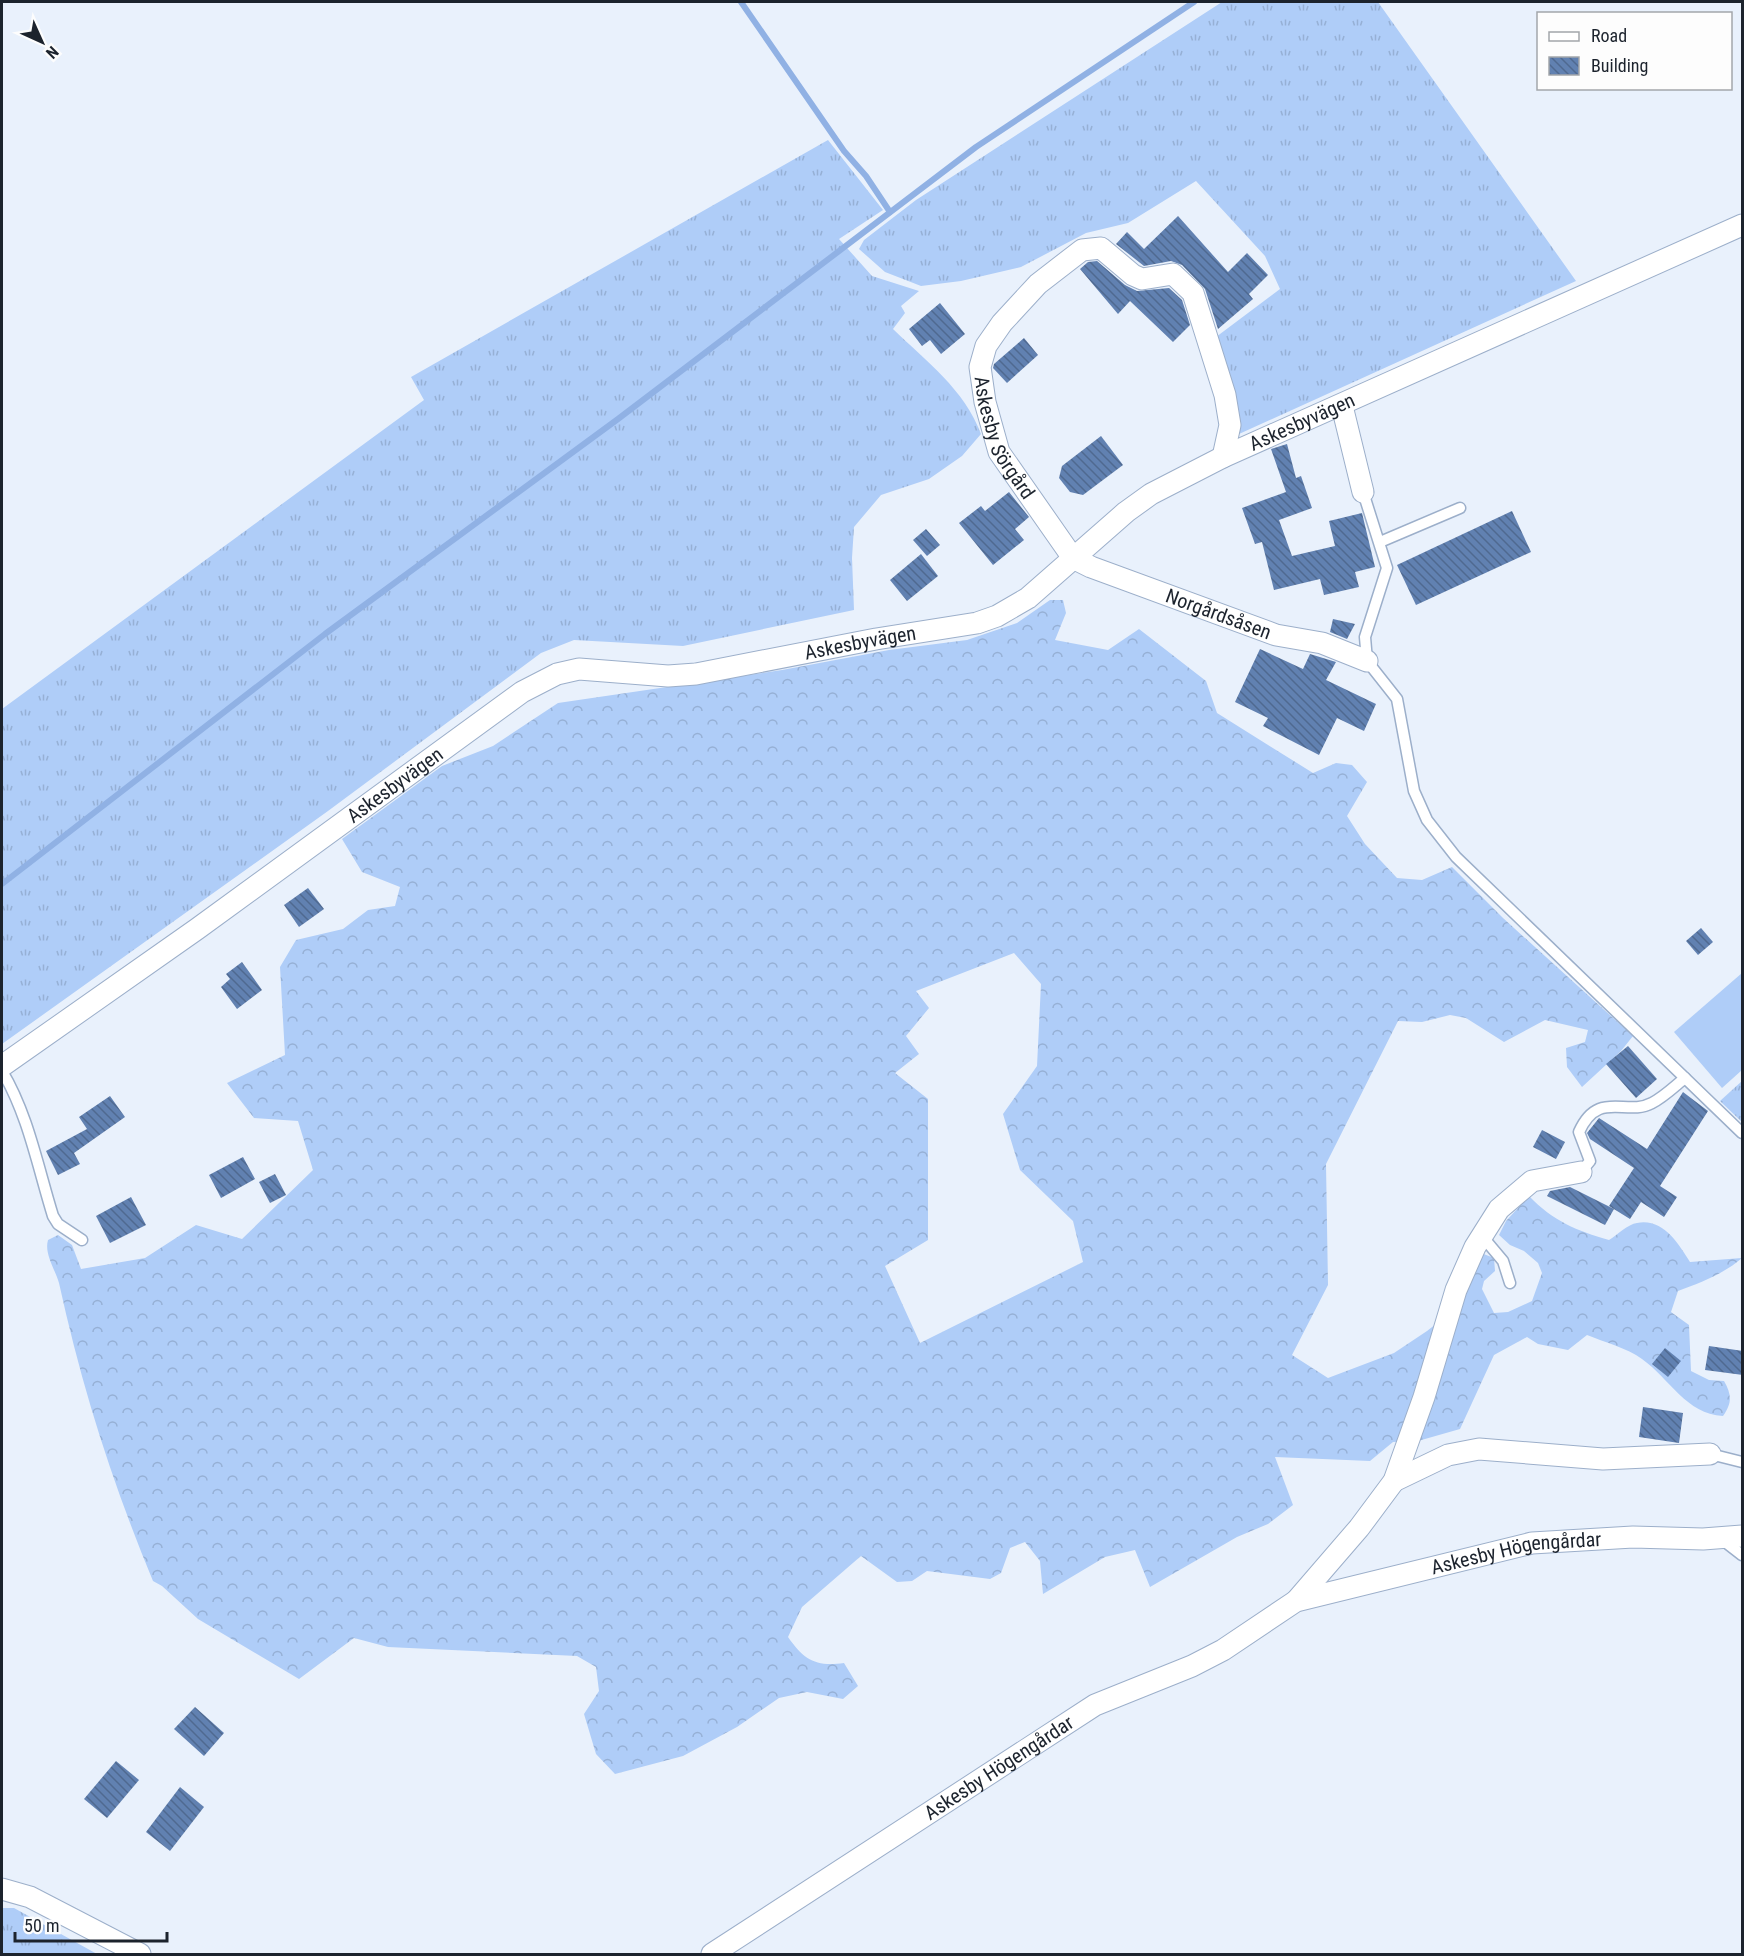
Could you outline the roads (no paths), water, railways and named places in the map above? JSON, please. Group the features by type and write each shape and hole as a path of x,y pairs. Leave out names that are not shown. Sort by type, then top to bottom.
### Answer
{"street":[{"name":"Askesbyvägen","path":"2,1066 197,929 522,692 557,674 598,668 660,676 696,674 876,639 977,623 1015,608 1103,530 1151,494 1223,457 1342,406 1743,225"},
{"name":"Askesby Sörgård","path":"1073,558 999,452 985,402 980,367 986,346 1002,323 1038,284 1071,256 1082,249 1101,248 1133,275 1142,279 1173,274 1193,293 1230,416 1223,457"},
{"path":"1342,406 1363,492"},
{"name":"Norgårdsåsen","path":"1073,558 1091,567 1276,635 1322,643 1367,661"},
{"name":"Askesby Högengårdar","path":"712,1954 1095,1705 1192,1666 1223,1650 1296,1602 1359,1528 1394,1481 1424,1397 1456,1290 1482,1236 1499,1209 1532,1181 1581,1172"},
{"name":"Askesby Högengårdar","path":"1394,1481 1448,1455 1479,1449 1603,1459 1710,1454"},
{"name":"Askesby Högengårdar","path":"1296,1602 1532,1543 1633,1537 1743,1536"},
{"path":"2,1889 30,1897 140,1954"}],"lane":[{"path":"1363,492 1387,568 1365,637 1367,661 1397,699 1414,791 1427,820 1456,856 1743,1133"},
{"path":"1380,542 1460,508"},
{"path":"2,1071 12,1091 33,1148 53,1216 58,1224 82,1240"},
{"path":"1581,1172 1590,1161 1579,1132 1590,1115 1605,1107 1652,1103 1685,1078"},
{"path":"1482,1236 1503,1261 1510,1283"},
{"path":"1710,1454 1743,1462"},
{"path":"1718,1538 1731,1543 1743,1554"}],"waterway":[{"path":"741,2 844,151 866,176 890,212"},
{"path":"2,884 325,634 618,419 976,147 1194,2"}]}
